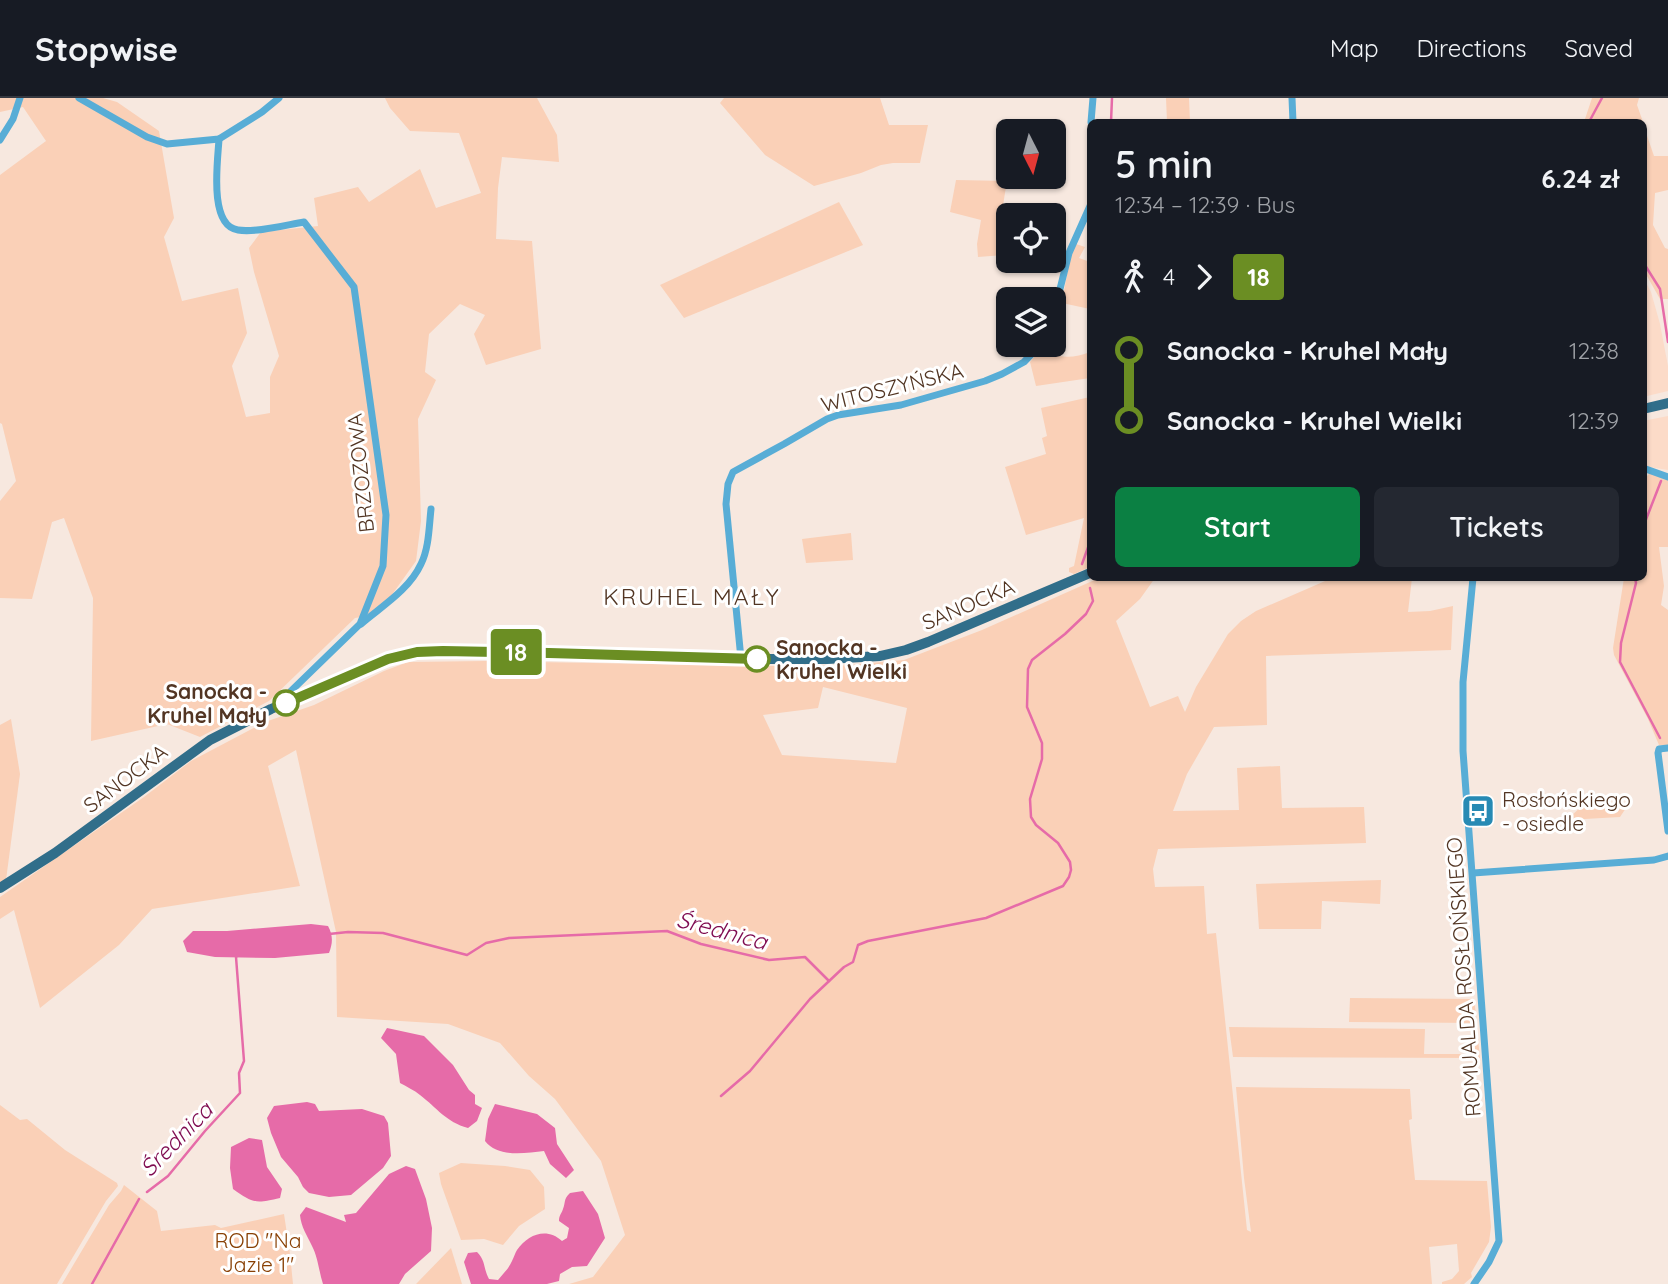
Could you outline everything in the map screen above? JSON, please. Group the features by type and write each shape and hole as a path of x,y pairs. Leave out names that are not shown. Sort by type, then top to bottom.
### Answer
{"main road":[{"path":"1647,408 1668,403"},
{"name":"SANOCKA","path":"0,888 65,846 211,740 286,703 388,659 417,652 443,651 741,659 842,659 893,653 928,642 1087,574"}],"street":[{"path":"0,141 17,110 20,98"},
{"path":"79,98 158,142 167,144 219,139 279,98"},
{"path":"1091,119 1093,98"},
{"path":"1292,98 1293,119"},
{"name":"BRZOZOWA","path":"219,139 217,192 220,211 228,226 234,230 248,231 304,222 354,287 386,515 383,566 360,624 291,691 286,703"},
{"path":"1060,287 1069,253 1087,213"},
{"name":"WITOSZYŃSKA","path":"741,659 726,504 728,484 733,472 827,419 901,405 985,381 1024,362 1029,357"},
{"path":"1647,469 1668,477"},
{"path":"360,624 406,587 421,565 431,509"},
{"name":"ROMUALDA ROSŁOŃSKIEGO","path":"1473,581 1462,718 1499,1241 1474,1284"},
{"path":"1668,748 1659,749 1658,753 1668,831"},
{"path":"1473,873 1654,860 1668,856"}],"shaded area":[{"path":"1647,284 1660,324 1668,366 1668,391 1647,396"},
{"path":"1668,416 1668,470 1647,467 1647,420"},
{"path":"311,924 328,926 332,939 329,953 275,958 215,957 187,952 183,941 193,931"},
{"path":"387,1028 424,1036 453,1065 475,1095 475,1104 482,1108 477,1121 468,1128 454,1122 418,1093 400,1083 396,1054 381,1038"},
{"path":"307,1102 315,1104 319,1111 362,1109 384,1116 388,1123 391,1156 383,1168 351,1195 329,1197 309,1193 281,1157 267,1118 274,1106"},
{"path":"495,1104 537,1114 555,1128 557,1144 574,1170 566,1178 550,1164 544,1151 512,1153 490,1146 485,1141 488,1119"},
{"path":"249,1138 262,1140 267,1167 282,1189 280,1198 255,1201 233,1189 231,1147"},
{"path":"406,1166 415,1169 426,1199 432,1228 431,1251 405,1274 399,1284 323,1284 316,1255 300,1215 306,1207 346,1222 344,1215 356,1213 389,1174"},
{"path":"583,1191 598,1214 605,1238 587,1266 572,1267 560,1274 559,1281 547,1284 471,1284 464,1262 468,1253 477,1252 482,1258 489,1279 498,1280 521,1244 532,1236 544,1233 562,1241 567,1238 569,1228 559,1221 559,1217 570,1193"}],"green space":[{"path":"0,98 103,98 117,102 159,131 174,218 164,237 182,301 238,288 247,333 232,366 246,417 270,413 270,377 279,356 249,248 261,232 318,226 314,198 358,187 369,202 420,169 436,208 481,193 459,133 410,131 385,98 537,98 557,135 559,162 502,157 498,188 496,239 532,241 541,349 486,365 474,334 485,315 460,304 429,334 425,372 436,380 418,419 421,521 416,561 391,596 367,616 355,618 269,701 200,737 167,724 91,741 93,598 64,518 52,522 32,599 0,598 0,501 16,481 0,423 0,175 46,141 23,107 0,112"},
{"path":"724,98 880,98 889,125 928,125 920,163 881,165 814,186 765,155 720,103"},
{"path":"1166,98 1189,98 1190,119 1167,119"},
{"path":"1592,98 1639,98 1637,105 1642,119 1585,119"},
{"path":"1647,136 1654,156 1668,156 1668,190 1655,193 1653,225 1668,249 1668,299 1660,299 1647,276"},
{"path":"956,180 996,181 996,189 1006,189 1004,203 996,203 996,256 978,257 981,220 950,212"},
{"path":"839,202 863,245 684,318 660,285"},
{"path":"1076,244 1085,247 1079,258 1087,261 1087,308 1066,304 1065,287 1070,257"},
{"path":"1087,353 1087,378 1036,386 1030,362 1034,357 1066,357"},
{"path":"1087,398 1087,568 1074,574 1069,572 1069,568 1074,566 1084,518 1026,535 1005,467 1046,454 1042,438 1047,436 1041,408"},
{"path":"1650,473 1668,479 1668,547 1659,547 1664,586 1661,605 1668,610 1668,745 1659,745 1613,648 1624,581 1647,581 1647,476"},
{"path":"851,533 853,560 806,563 802,539"},
{"path":"1092,581 1153,581 1140,599 1116,621 1150,707 1178,696 1185,712 1196,687 1228,634 1241,621 1256,611 1325,581 1412,581 1408,612 1453,606 1451,650 1266,656 1267,725 1214,727 1187,774 1173,811 1239,810 1237,768 1280,766 1282,808 1364,807 1366,843 1158,849 1153,869 1155,887 1204,886 1207,934 1216,933 1247,1230 1251,1232 1236,1087 1410,1089 1412,1119 1409,1120 1415,1180 1487,1181 1491,1227 1489,1242 1471,1273 1472,1277 1464,1284 1442,1284 1452,1279 1459,1271 1457,1244 1429,1247 1432,1284 569,1284 593,1277 625,1235 601,1161 555,1099 529,1076 500,1043 448,1024 337,1017 336,932 296,750 268,766 300,886 152,909 119,945 40,1008 14,910 0,919 0,897 191,761 265,722 314,705 408,662 826,667 904,660 982,630","holes":["823,687 907,708 896,763 782,755 763,715 818,708"]},
{"path":"11,719 20,774 6,880 0,884 0,725"},
{"path":"1586,802 1626,808 1620,817 1567,820"},
{"path":"1381,880 1380,904 1322,901 1321,929 1259,929 1256,884"},
{"path":"1350,998 1474,999 1477,1023 1349,1022"},
{"path":"1229,1027 1425,1029 1424,1054 1475,1054 1473,1029 1477,1029 1480,1058 1233,1057"},
{"path":"0,1105 20,1120 27,1119 65,1150 118,1186 106,1201 57,1284 0,1284"},
{"path":"461,1163 530,1170 544,1187 545,1209 519,1226 503,1245 484,1239 461,1240 439,1173"},
{"name":"ROD \"Na Jazie 1\"","path":"124,1185 157,1211 161,1231 215,1225 221,1228 284,1214 293,1284 62,1284"},
{"path":"451,1248 462,1284 416,1284"}],"waterway":[{"name":"Średnica","path":"1111,119 1112,98"},
{"path":"1591,119 1602,98"},
{"path":"1647,268 1660,289 1668,342"},
{"path":"1647,517 1661,481"},
{"name":"Średnica","path":"1082,564 1087,550"},
{"path":"1636,581 1621,643 1620,662 1660,738"},
{"name":"Średnica","path":"721,1096 750,1071 810,999 853,962 858,945 986,918 1063,886 1069,877 1070,862 1058,843 1036,825 1031,817 1030,799 1042,759 1042,743 1027,707 1028,669 1032,660 1086,614 1093,601 1090,588"},
{"name":"Średnica","path":"329,934 383,933 467,955 486,943 509,938 667,931 701,944 769,960 805,957 829,981"},
{"name":"Średnica","path":"147,1192 168,1176 240,1093 239,1073 244,1061 236,957 238,955"},
{"name":"Średnica","path":"92,1284 139,1199"}],"bus line":[{"name":"18","path":"286,703 388,659 417,652 757,659"}],"place":[{"name":"Sanocka - Kruhel Wielki","path":"757,659"},
{"name":"Sanocka - Kruhel Mały","path":"286,703"},
{"name":"Rosłońskiego - osiedle","path":"1478,811"}],"district":[{"name":"KRUHEL MAŁY","path":"692,596"}]}
